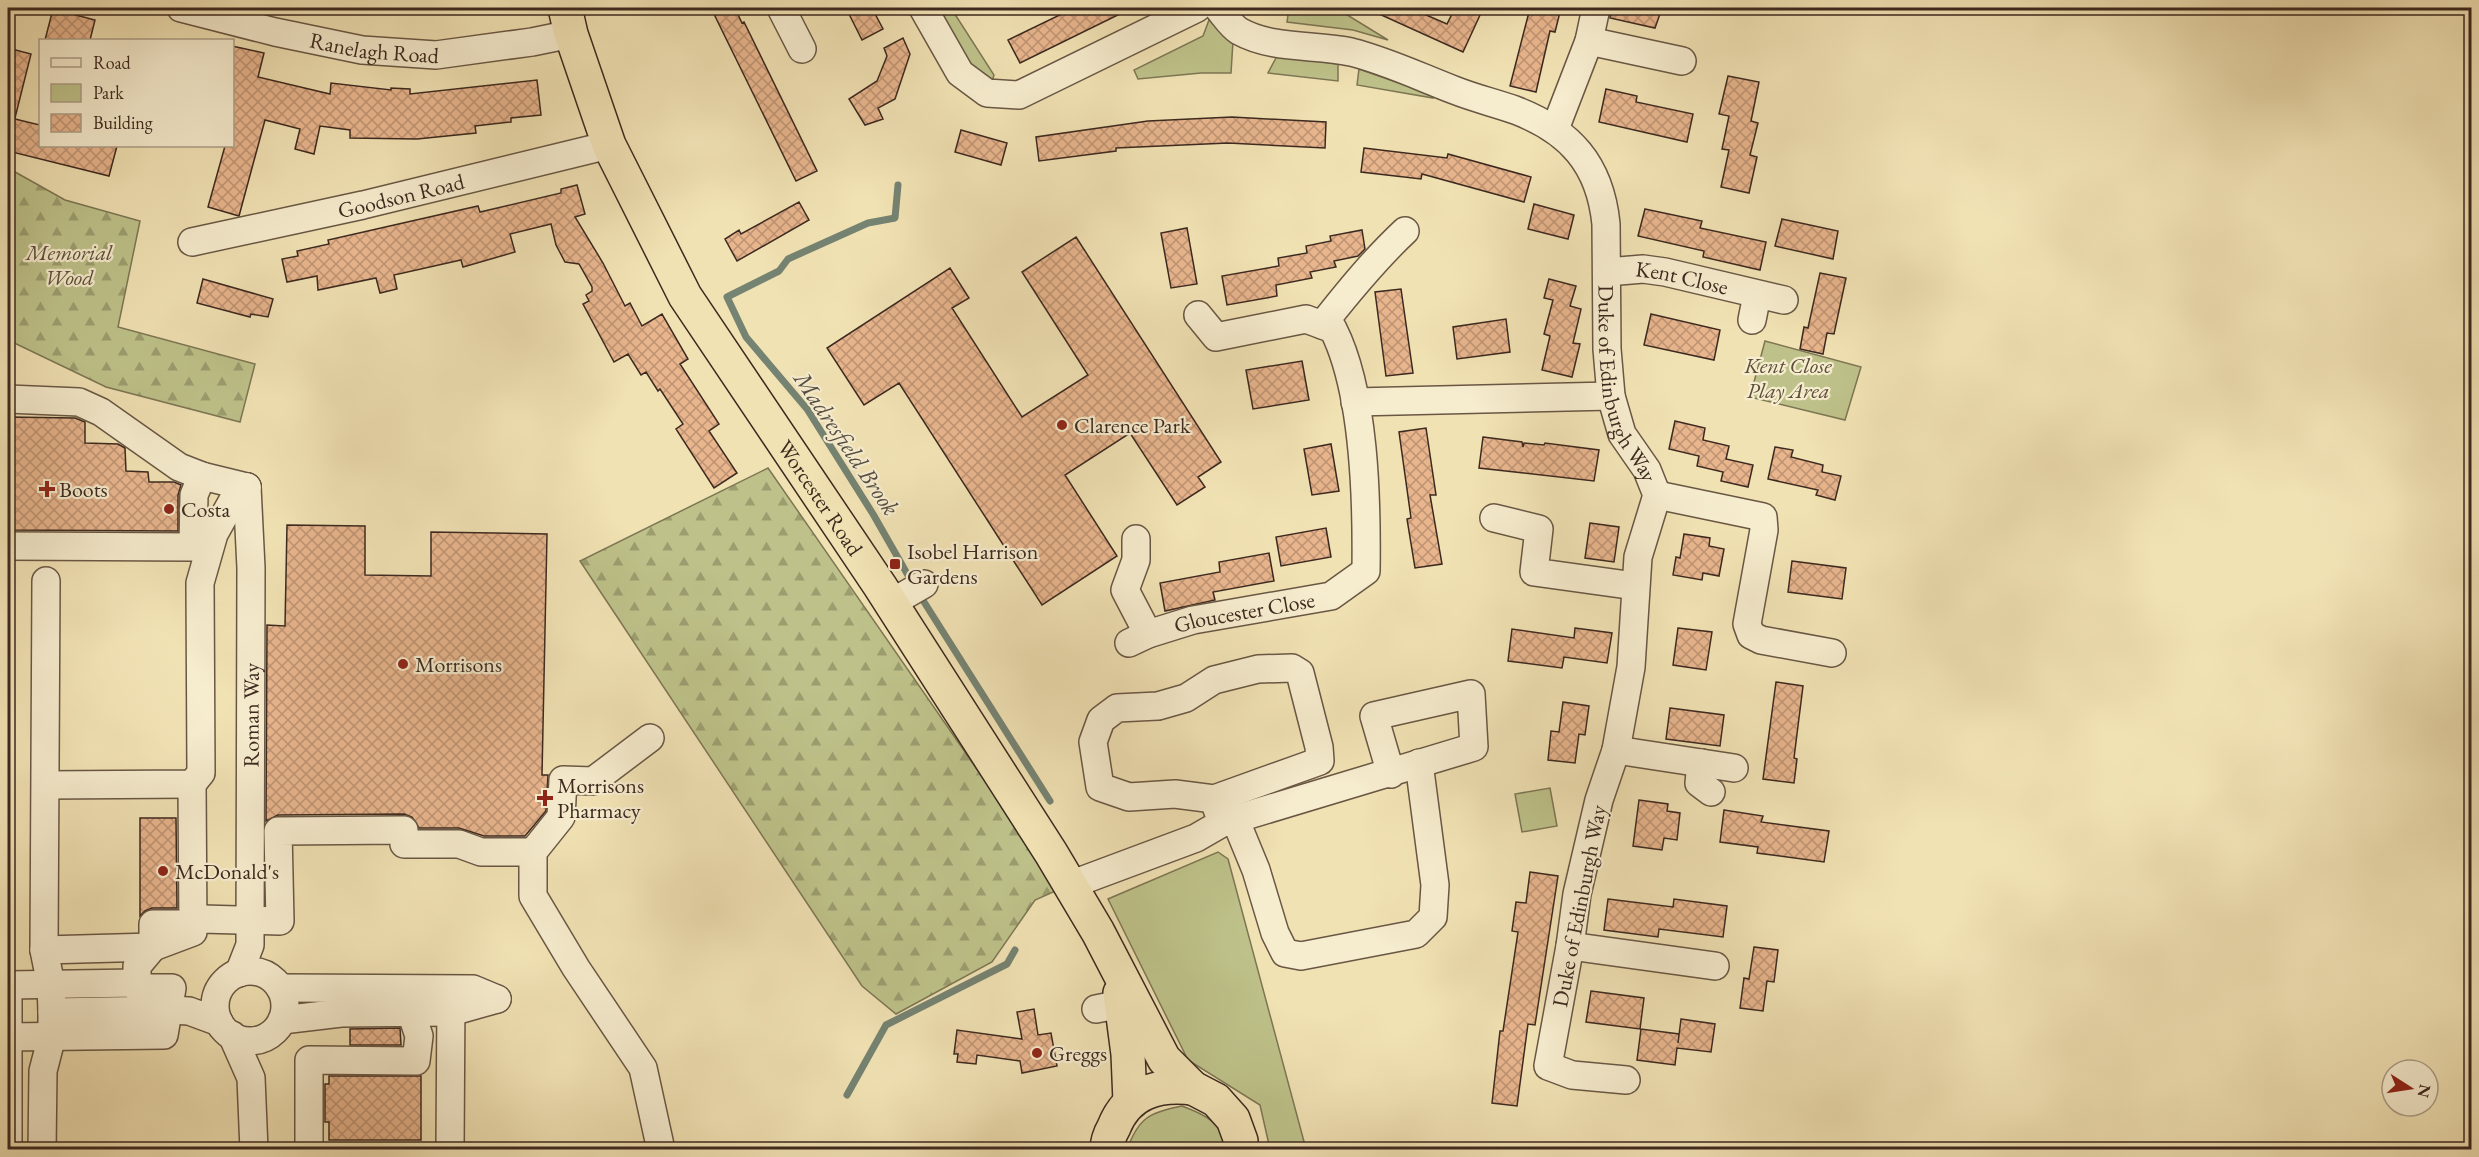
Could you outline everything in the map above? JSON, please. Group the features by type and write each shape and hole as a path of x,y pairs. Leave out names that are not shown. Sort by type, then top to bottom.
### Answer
{"highway":[{"name":"Worcester Road","path":"568,21 609,145 685,296 907,595 1098,932 1164,1059 1193,1088"},
{"path":"1117,970 1108,1007 1128,1054 1130,1102"},
{"path":"1107,1149 1107,1142 1119,1114 1130,1102 1154,1089 1172,1085 1193,1088 1216,1100 1233,1119 1241,1141 1241,1149"}],"street":[{"name":"Ranelagh Road","path":"181,8 275,32 362,50 436,55 532,42 568,21"},
{"path":"923,8 960,73 987,93 1019,95 1197,8"},
{"name":"Duke of Edinburgh Way","path":"1218,8 1238,30 1256,37 1279,43 1350,52 1412,71 1454,90 1516,111 1555,129 1594,172 1604,204 1608,246 1607,349 1611,396 1622,434 1647,470 1658,495 1638,557 1631,667 1616,750 1599,800 1577,894 1548,1066 1572,1075 1626,1080"},
{"path":"1555,129 1589,41 1596,8"},
{"path":"786,9 802,49"},
{"path":"1589,41 1682,61"},
{"name":"Goodson Road","path":"192,242 363,205 609,145"},
{"path":"1198,315 1216,337 1306,319 1322,325 1354,284 1405,231"},
{"name":"Kent Close","path":"1607,272 1643,269 1665,272 1755,308 1784,300"},
{"name":"Gloucester Close","path":"1136,539 1136,560 1125,590 1138,638 1193,620 1330,596 1366,571 1367,505 1355,402 1340,342 1333,329 1322,325"},
{"path":"1355,402 1611,396"},
{"path":"8,399 79,402 101,412 179,467 202,476 247,487"},
{"path":"8,546 193,548 194,495 202,476"},
{"path":"194,922 192,784 201,773 200,583 213,534 233,500 247,487"},
{"name":"Roman Way","path":"247,487 250,568 249,932 261,979 285,1004 278,1026 251,1078"},
{"path":"1658,495 1763,517 1764,530 1747,624 1751,635 1761,640 1832,653"},
{"path":"1494,518 1539,529 1533,572 1551,586 1635,586"},
{"path":"42,1149 43,1071 52,1024 51,985 44,950 46,581"},
{"path":"1070,885 1196,838 1224,814 1320,761 1320,747 1300,673 1292,668 1258,669 1214,680 1186,698 1158,706 1117,708 1101,720 1093,742 1100,787 1129,797 1175,794 1224,814 1390,774 1474,747 1471,694 1374,716 1390,774"},
{"path":"650,738 593,781 562,780 561,817 533,852 533,896 576,968 644,1068 661,1149"},
{"path":"1616,750 1734,768"},
{"path":"1224,814 1256,870 1275,933 1285,953 1301,956 1416,934 1433,917 1435,885 1419,763"},
{"path":"1701,764 1699,783 1711,792"},
{"path":"46,784 192,784"},
{"path":"179,1011 172,988 137,988 137,966 153,947 153,924 187,924 202,919 249,932 280,921 278,831 404,830 404,843 459,844 481,852 533,852"},
{"path":"1570,946 1672,972 1715,966"},
{"path":"44,950 153,947"},
{"path":"261,979 451,1000"},
{"name":"Roman Way","path":"254,1149 251,1078 225,1029 216,1005 218,994 226,981 261,979"},
{"path":"8,985 137,983"},
{"path":"8,990 8,1149"},
{"path":"8,1037 52,1024 164,1035 179,1011 218,994"},
{"path":"179,1011 225,1029 237,1039 251,1041 262,1039 278,1026 341,1012 411,1012 451,1000"},
{"path":"450,1149 451,1000"},
{"path":"309,1149 309,1060 416,1061 419,1036 411,1012"}],"green space":[{"path":"933,8 951,8 994,75 991,85 974,77"},
{"path":"1289,8 1336,8 1388,40 1353,30 1287,22"},
{"path":"1209,20 1216,23 1233,41 1231,73 1201,73 1138,79 1134,70 1203,36"},
{"path":"1277,56 1338,64 1338,81 1268,73"},
{"path":"1359,69 1433,95 1433,98 1357,85"},
{"name":"Memorial Wood","path":"8,168 65,200 140,221 118,327 255,364 240,422 106,387 8,340"},
{"name":"Kent Close Play Area","path":"1765,341 1861,367 1845,420 1750,397"},
{"path":"768,468 1060,889 1035,900 992,962 896,1014 862,986 580,561"},
{"path":"1550,788 1557,826 1522,832 1515,794"},
{"path":"1218,852 1228,859 1306,1149 1270,1149 1260,1105 1188,1060 1108,899"},
{"path":"1182,1106 1212,1121 1225,1140 1227,1150 1127,1150 1136,1130 1147,1118 1161,1111"}],"building":[{"path":"711,8 735,8 817,171 796,181"},
{"path":"846,8 872,8 883,29 862,40"},
{"path":"1074,8 1132,8 1020,63 1008,40"},
{"path":"1366,8 1410,8 1447,24 1455,8 1468,8 1481,13 1463,52"},
{"path":"1530,8 1561,8 1555,32 1550,31 1536,92 1510,86"},
{"path":"1611,8 1662,8 1655,28 1610,18"},
{"path":"53,9 95,20 90,39 45,39"},
{"path":"903,38 910,54 895,99 878,108 883,119 865,125 849,99 877,81 887,56 884,48"},
{"path":"234,46 264,53 258,77 330,94 331,83 391,90 391,88 410,89 410,94 537,80 541,115 511,118 511,122 475,126 476,133 417,139 350,138 350,130 320,126 314,154 295,149 300,129 265,120 239,216 208,207 225,147 234,147"},
{"path":"8,48 31,54 14,122 8,121"},
{"path":"1728,76 1759,82 1751,121 1758,123 1750,155 1757,157 1749,193 1721,187 1729,150 1722,149 1729,116 1719,114"},
{"path":"1606,89 1637,96 1636,102 1693,114 1687,142 1599,122"},
{"path":"1232,117 1326,122 1325,148 1228,143 1116,148 1116,151 1039,161 1036,137 1148,121"},
{"path":"15,119 39,125 39,147 117,147 109,176 8,151 8,128 13,129"},
{"path":"961,130 1007,143 1001,165 955,152"},
{"path":"1364,148 1447,158 1448,154 1531,177 1524,202 1422,174 1421,179 1361,172"},
{"path":"577,185 585,214 575,217 603,263 625,306 630,303 642,326 662,314 688,359 680,364 719,424 709,431 737,473 714,488 676,429 683,424 660,389 658,391 646,372 641,375 628,354 614,362 583,304 589,301 586,295 592,291 592,287 579,264 565,262 556,245 551,224 510,234 515,252 463,267 461,260 394,275 397,289 380,293 376,278 318,290 317,276 287,282 282,259 298,256 297,251 329,244 328,240 478,206 480,212 561,193 561,189"},
{"path":"799,202 809,220 737,261 725,239 739,230 741,234"},
{"path":"1534,204 1574,215 1568,239 1528,229"},
{"path":"1645,209 1702,221 1700,228 1766,242 1760,270 1703,257 1704,251 1638,236"},
{"path":"1782,219 1838,231 1833,259 1775,246"},
{"path":"1187,228 1197,284 1171,288 1161,233"},
{"path":"1362,230 1365,249 1358,256 1334,261 1336,267 1310,272 1312,278 1276,285 1277,296 1227,305 1222,276 1279,266 1278,258 1307,253 1306,246 1331,241 1330,236"},
{"name":"Clarence Park","path":"1076,237 1221,462 1198,477 1205,487 1177,505 1130,433 1065,475 1117,556 1042,605 899,383 864,405 827,348 950,268 969,298 952,308 1022,417 1088,375 1022,272"},
{"path":"1820,273 1846,278 1834,334 1827,333 1823,354 1800,349 1804,327 1808,328"},
{"path":"203,279 273,299 268,317 251,314 250,317 197,303"},
{"path":"1549,279 1576,286 1570,306 1581,309 1573,343 1580,344 1572,377 1542,370 1550,336 1544,334 1553,300 1544,298"},
{"path":"1401,289 1413,373 1386,376 1375,292"},
{"path":"1651,314 1720,330 1714,360 1644,345"},
{"path":"1506,319 1510,352 1457,359 1453,327"},
{"path":"1302,361 1309,400 1253,409 1246,370"},
{"path":"8,417 75,418 85,422 85,443 118,444 125,448 126,471 148,472 149,482 174,482 181,485 178,495 178,531 8,530"},
{"path":"1675,421 1705,428 1703,440 1729,446 1726,459 1753,465 1748,487 1721,481 1723,472 1697,466 1699,456 1669,449"},
{"path":"1426,428 1436,495 1430,495 1442,564 1415,568 1407,519 1411,518 1399,432"},
{"path":"1483,437 1522,442 1523,447 1524,443 1544,445 1545,443 1599,450 1594,481 1479,468"},
{"path":"1331,444 1339,491 1312,495 1304,449"},
{"path":"1775,447 1793,450 1791,457 1823,465 1822,472 1841,476 1835,500 1816,495 1818,490 1768,479"},
{"path":"1590,523 1619,527 1614,562 1585,558"},
{"name":"Morrisons","path":"287,525 365,526 365,575 431,576 431,532 547,534 542,775 548,775 546,811 525,836 484,836 459,828 419,828 412,817 404,814 278,815 266,821 267,625 285,626"},
{"path":"1326,528 1331,557 1281,566 1276,537"},
{"path":"1684,534 1710,538 1709,546 1724,549 1719,576 1703,573 1702,580 1673,575 1676,557 1680,558"},
{"path":"1269,553 1274,581 1213,592 1215,600 1165,611 1160,583 1220,572 1219,562"},
{"path":"1792,561 1846,568 1842,599 1788,592"},
{"path":"1575,628 1612,633 1607,663 1564,657 1562,668 1508,661 1512,629 1574,638"},
{"path":"1678,628 1712,632 1706,670 1673,665"},
{"path":"1776,682 1803,686 1794,758 1797,759 1794,783 1763,779"},
{"path":"1563,702 1589,706 1585,735 1579,734 1575,763 1548,760 1551,731 1559,732"},
{"path":"1670,708 1724,715 1720,746 1666,739"},
{"path":"1639,800 1668,804 1667,811 1680,813 1677,840 1664,838 1662,850 1633,846"},
{"path":"1724,810 1763,816 1761,822 1829,831 1824,862 1757,853 1758,847 1720,842"},
{"name":"McDonald's","path":"140,818 176,818 177,908 152,908 140,916"},
{"path":"1530,872 1558,876 1535,1025 1528,1024 1517,1106 1492,1103 1500,1031 1503,1031 1518,932 1512,931 1516,902 1526,903"},
{"path":"1608,899 1673,907 1674,899 1727,906 1723,937 1659,929 1658,937 1604,930"},
{"path":"1754,947 1778,950 1774,982 1767,981 1763,1011 1740,1008 1744,978 1749,979"},
{"path":"1591,991 1644,998 1640,1029 1586,1022"},
{"path":"1034,1009 1038,1035 1051,1033 1057,1066 1022,1073 1020,1061 977,1055 976,1064 957,1062 958,1054 954,1054 957,1030 1022,1039 1017,1012"},
{"path":"1681,1019 1715,1024 1711,1052 1677,1048 1675,1065 1637,1060 1641,1029 1679,1034 1678,1043"},
{"path":"400,1028 401,1045 350,1045 350,1029"},
{"path":"329,1076 421,1076 421,1140 329,1140 329,1122 325,1122 325,1084 329,1084"}],"waterway":[{"name":"Madresfield Brook","path":"898,185 895,218 868,223 788,259 779,271 727,297 746,337 807,409 873,514 913,584"},
{"name":"Madresfield Brook","path":"919,594 1050,801"},
{"name":"Madresfield Brook","path":"847,1095 886,1025 1007,964 1015,950"}],"place":[{"name":"Clarence Park","path":"1062,425"},
{"name":"Boots","path":"47,489"},
{"name":"Costa","path":"169,509"},
{"name":"Isobel Harrison Gardens","path":"895,564"},
{"name":"Morrisons","path":"403,664"},
{"name":"Morrisons Pharmacy","path":"545,798"},
{"name":"McDonald's","path":"163,871"},
{"name":"Greggs","path":"1037,1053"}]}
